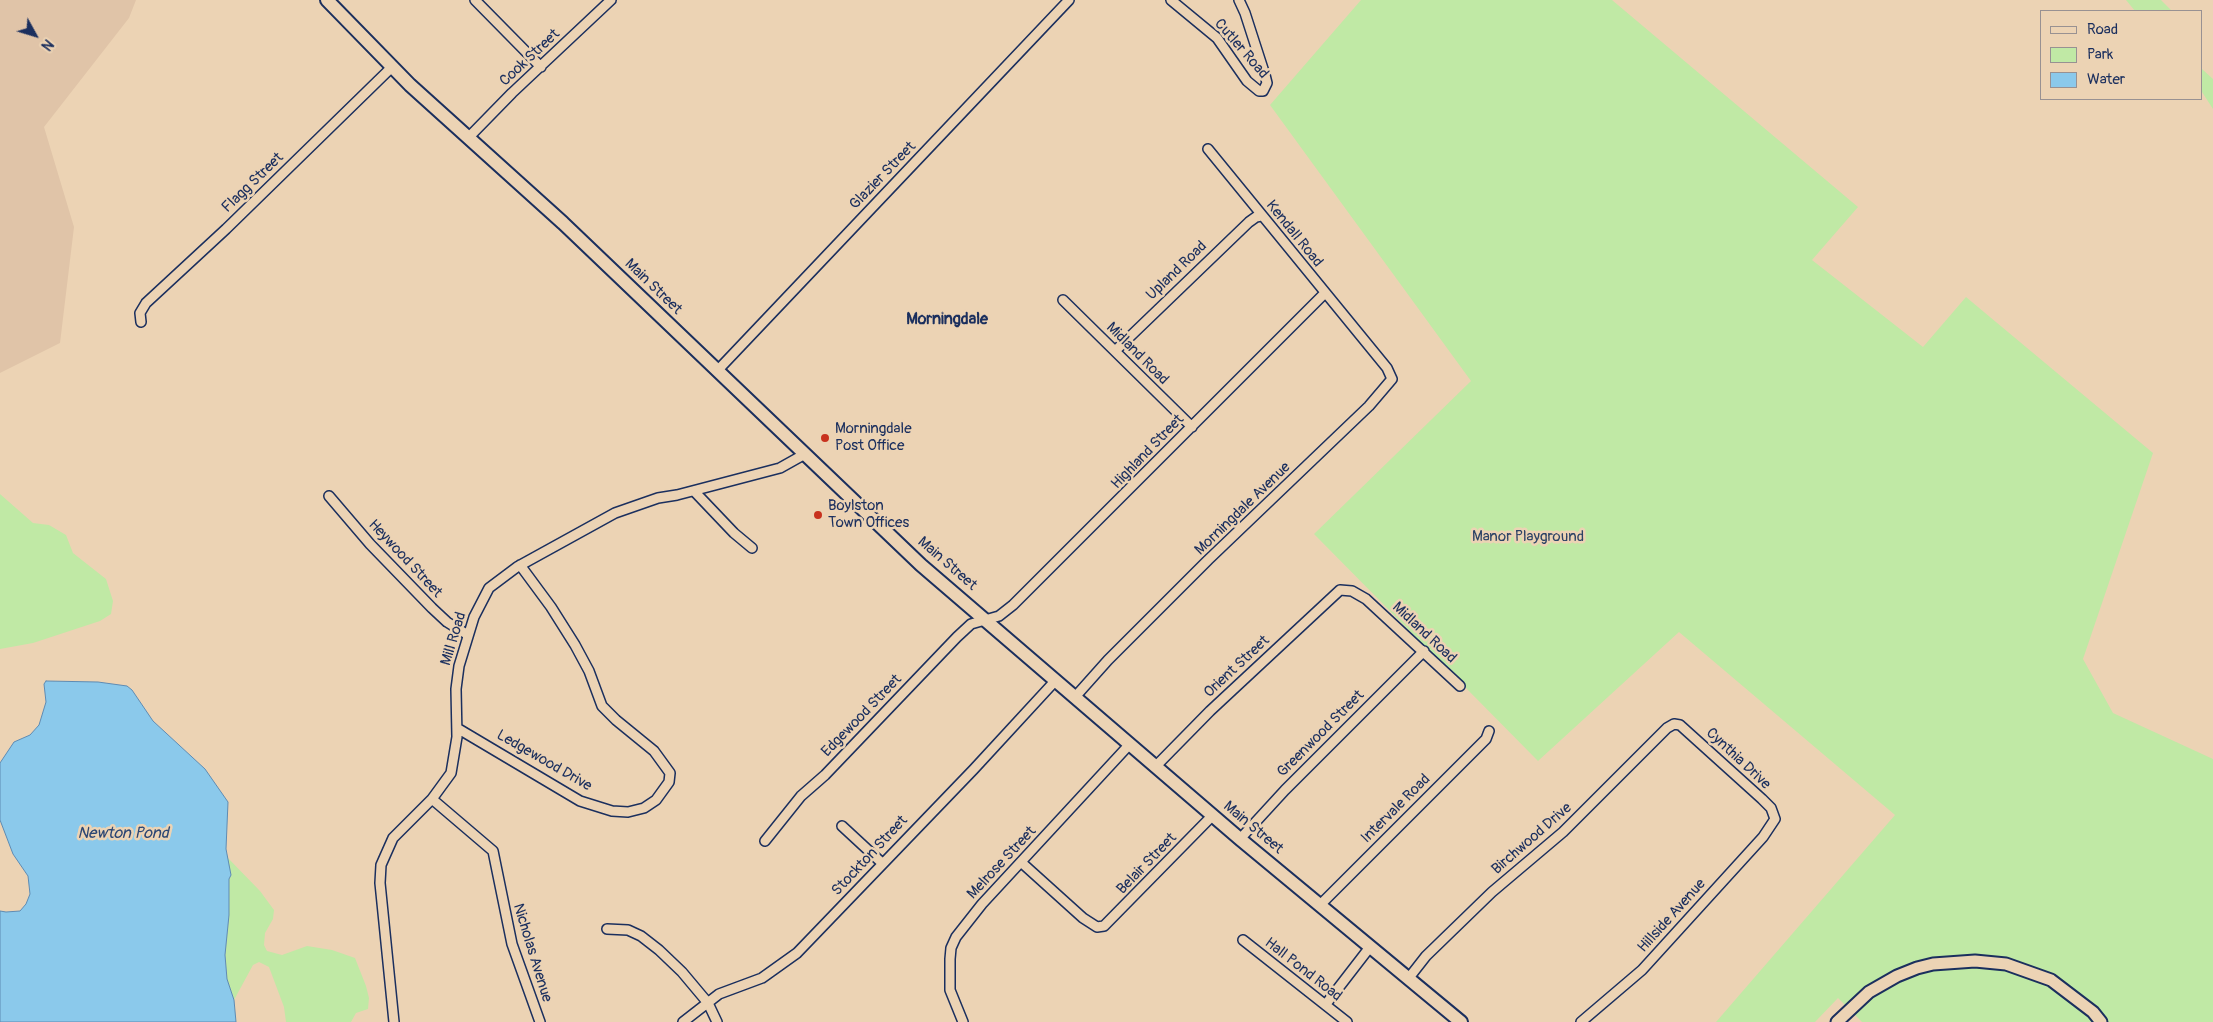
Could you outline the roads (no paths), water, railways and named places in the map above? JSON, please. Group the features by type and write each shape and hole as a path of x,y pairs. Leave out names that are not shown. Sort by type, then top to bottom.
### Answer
{"main road":[{"name":"Main Street","path":"327,0 392,67 563,223 921,565 1240,839 1461,1022"}],"street":[{"path":"475,0 541,67"},
{"name":"Cook Street","path":"468,138 512,93 611,0"},
{"name":"Glazier Street","path":"717,371 1069,0"},
{"name":"Cutler Road","path":"1171,0 1217,38 1246,81 1259,91 1263,91 1267,83 1265,74 1239,0"},
{"name":"Flagg Street","path":"141,322 140,313 146,303 226,229 392,67"},
{"name":"Kendall Road","path":"1208,149 1360,336"},
{"name":"Upland Road","path":"1114,351 1249,222 1261,216"},
{"name":"Highland Street","path":"985,620 999,616 1013,605 1324,294"},
{"name":"Midland Road","path":"1063,300 1192,427"},
{"name":"Morningdale Avenue","path":"1075,697 1108,660 1208,560 1280,494 1391,382 1392,374 1360,336"},
{"name":"Mill Road","path":"394,1022 380,883 381,865 393,838 432,799 451,773 457,728 456,689 459,666 481,601 489,588 520,565 615,513 658,498 694,491 780,468 805,454"},
{"path":"694,491 734,533 752,548"},
{"name":"Heywood Street","path":"329,496 370,544 432,608 448,622 468,635"},
{"name":"Ledgewood Drive","path":"457,728 580,801 612,811 628,812 644,808 656,800 669,782 670,773 654,751 602,706 589,671 574,645 551,607 520,565"},
{"name":"Midland Road","path":"1340,590 1352,591 1366,599 1460,686"},
{"name":"Orient Street","path":"1155,766 1210,711 1340,590"},
{"name":"Edgewood Street","path":"765,841 801,796 825,775 957,637 971,624 985,620"},
{"name":"Greenwood Street","path":"1240,839 1284,790 1424,651"},
{"name":"Stockton Street","path":"683,1022 726,990 762,978 797,953 974,769 1056,680"},
{"name":"Cynthia Drive","path":"1677,724 1762,799 1771,808 1775,819"},
{"name":"Birchwood Drive","path":"1408,979 1432,950 1492,892 1563,832 1667,728 1677,724"},
{"name":"Intervale Road","path":"1320,905 1486,739 1489,731"},
{"name":"Melrose Street","path":"963,1022 950,990 951,948 956,937 970,918 1129,744"},
{"name":"Nicholas Avenue","path":"432,799 494,851 512,944 540,1022"},
{"name":"Belair Street","path":"1022,863 1083,918 1099,927 1104,926 1113,919 1212,815"},
{"name":"Hillside Avenue","path":"1581,1022 1642,970 1763,837 1775,819"},
{"path":"842,826 882,863"},
{"path":"607,929 628,930 641,936 682,972 708,1003 716,1022"},
{"name":"Hall Pond Road","path":"1242,940 1347,1022"},
{"path":"1326,1004 1370,947"},
{"path":"1837,1022 1869,992 1897,976 1933,964 1975,961 2006,964 2051,980 2080,1001 2101,1022"}],"water":[{"name":"Newton Pond","path":"46,681 98,682 127,686 132,690 153,721 205,769 228,802 226,849 231,875 229,879 229,915 225,955 227,979 234,1000 236,1022 0,1022 0,911 20,911 26,904 30,894 28,876 13,854 0,820 0,763 14,742 30,735 39,725 46,702 44,684"}],"place":[{"name":"Morningdale Post Office","path":"825,438"},
{"name":"Boylston Town Offices","path":"818,515"}],"district":[{"name":"Morningdale","path":"947,320"}],"park label":[{"name":"Manor Playground","path":"1528,537"}]}
